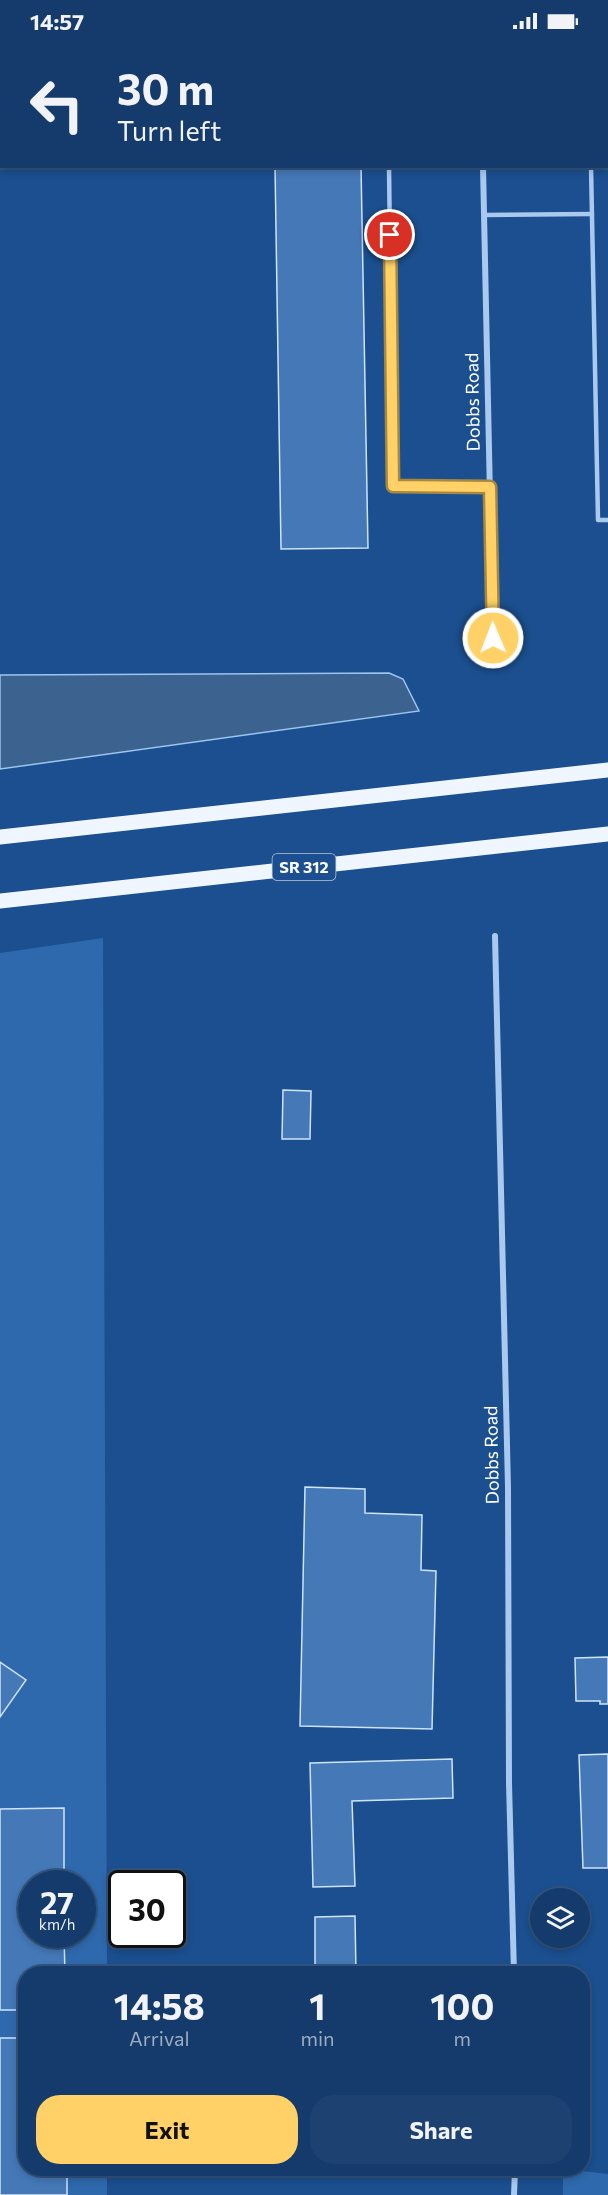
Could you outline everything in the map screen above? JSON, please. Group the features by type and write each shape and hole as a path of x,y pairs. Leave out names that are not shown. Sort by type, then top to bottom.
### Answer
{"main road":[{"path":"0,837 608,770"},
{"name":"SR 312","path":"0,901 608,834"}],"street":[{"name":"Dobbs Road","path":"483,168 493,638"},
{"name":"Dobbs Road","path":"495,936 508,1476 509,1783 514,1966"},
{"path":"514,2195 515,2176"}],"lane":[{"path":"389,168 393,486 490,487"},
{"path":"591,168 598,520 608,520"},
{"path":"484,215 592,214"}],"shaded area":[{"path":"389,673 403,679 419,711 0,769 0,675"},
{"path":"103,938 107,1966 18,1966 18,2176 107,2176 107,2195 0,2195 0,953"},
{"path":"590,2172 608,2174 608,2195 563,2195 563,2176 590,2176"}],"building":[{"path":"275,168 361,168 368,548 281,549"},
{"path":"283,1090 311,1091 310,1139 282,1139"},
{"path":"305,1487 365,1489 365,1513 422,1515 421,1570 436,1571 432,1729 300,1726"},
{"path":"608,1657 608,1704 600,1704 600,1701 576,1701 575,1658"},
{"path":"0,1662 26,1680 0,1717"},
{"path":"608,1754 608,1868 583,1868 579,1755"},
{"path":"452,1759 453,1798 352,1801 355,1886 313,1887 310,1763"},
{"path":"64,1808 64,1870 18,1870 18,1948 64,1948 65,1966 18,1966 18,2010 0,2010 0,1809"},
{"path":"355,1916 356,1966 315,1966 315,1917"},
{"path":"0,2038 18,2038 18,2176 67,2176 67,2195 0,2195"}],"route":[{"path":"390,235 393,486 490,487 493,638"}]}
